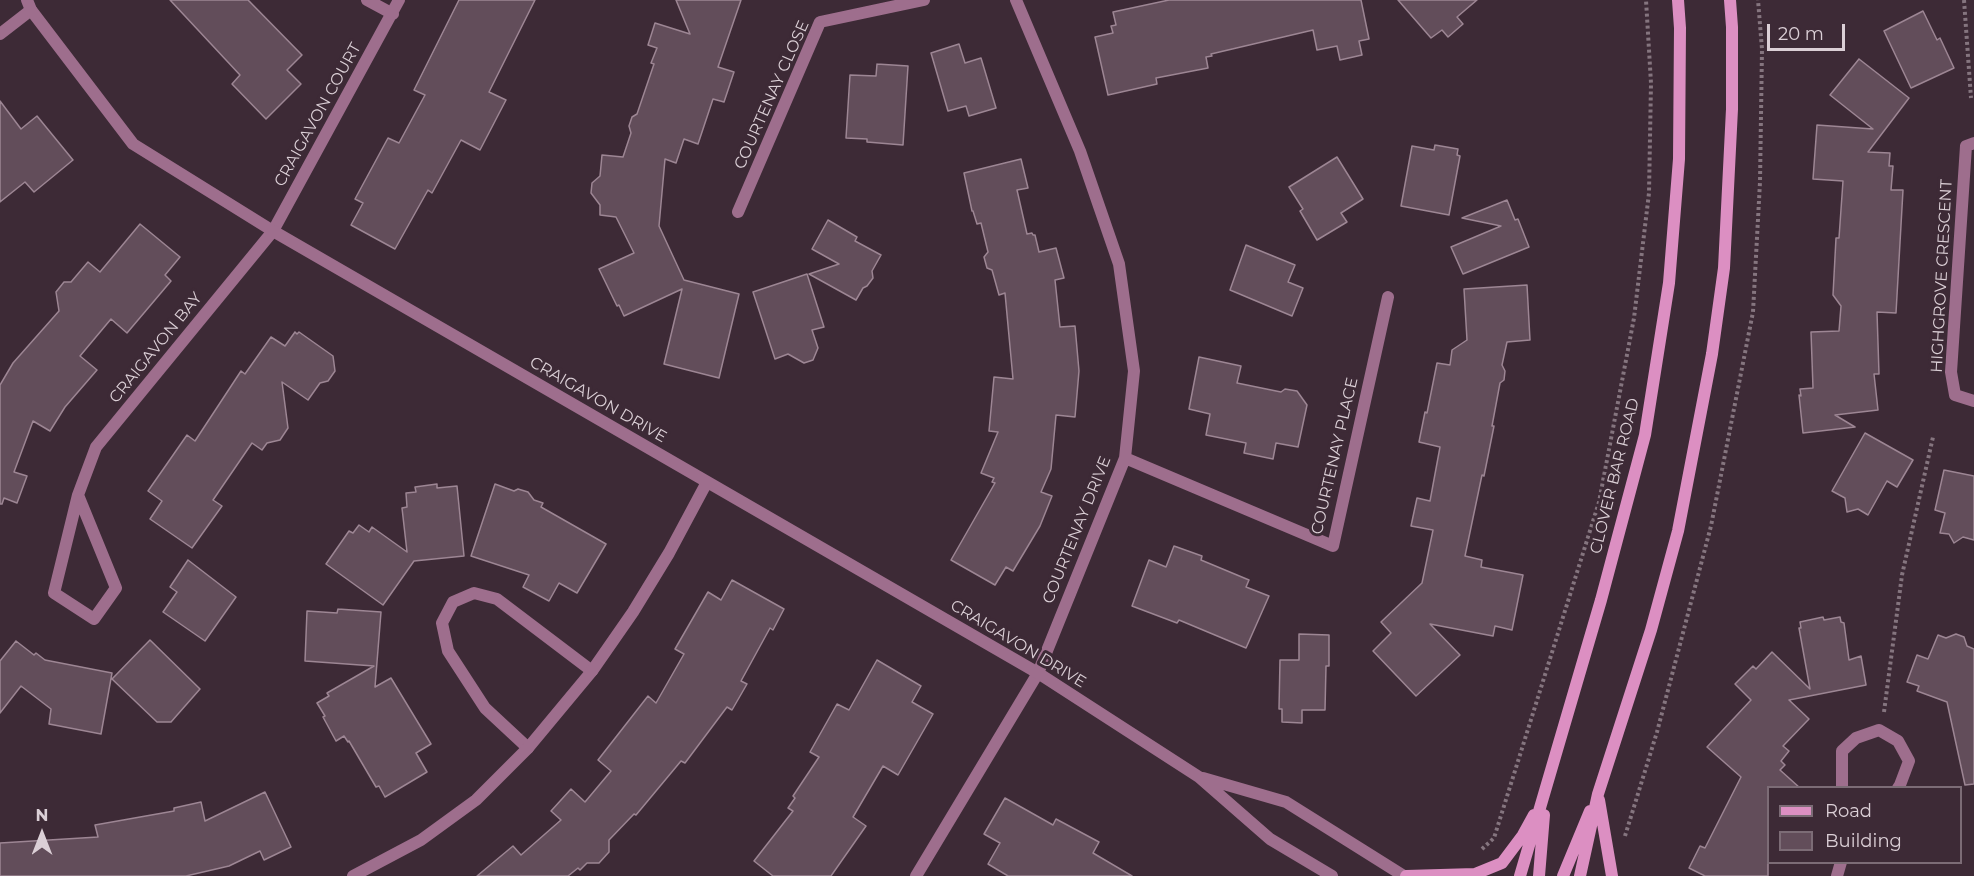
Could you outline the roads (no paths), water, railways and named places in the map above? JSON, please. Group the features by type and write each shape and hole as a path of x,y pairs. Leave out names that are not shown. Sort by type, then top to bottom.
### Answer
{"main road":[{"name":"CLOVER BAR ROAD","path":"1520,876 1601,600 1645,435 1669,283 1679,159 1680,28 1678,0"},
{"path":"1580,876 1598,794 1651,630 1678,531 1712,354 1725,256 1732,109 1730,0"},
{"path":"1405,876 1474,874 1502,863 1523,835 1546,793"},
{"path":"1539,876 1546,793"},
{"path":"1563,876 1598,794"},
{"path":"1598,794 1612,876"}],"street":[{"path":"367,0 393,14"},
{"name":"CRAIGAVON COURT","path":"273,231 399,0"},
{"name":"COURTENAY CLOSE","path":"738,212 820,22 924,0"},
{"name":"COURTENAY DRIVE","path":"920,875 1038,672 1125,458 1134,371 1119,264 1080,151 1016,0"},
{"path":"0,34 29,5"},
{"name":"CRAIGAVON DRIVE","path":"29,5 133,144 273,231 1038,672 1199,777 1270,839 1332,876"},
{"name":"HIGHGROVE CRESCENT","path":"1974,143 1966,146 1951,372 1955,395 1974,401"},
{"name":"CRAIGAVON BAY","path":"78,495 116,588 94,619 54,593 78,495 96,447 273,231"},
{"name":"COURTENAY PLACE","path":"1125,458 1333,546 1388,297"},
{"path":"353,876 421,840 476,800 528,748 592,671 633,612 669,553 707,482"},
{"path":"528,748 485,708 448,651 442,623 453,602 474,593 497,599 592,671"},
{"path":"1842,786 1842,751 1856,738 1879,730 1898,741 1909,761 1899,786"},
{"name":"CRAIGAVON DRIVE","path":"1199,777 1286,802 1405,876"}]}
